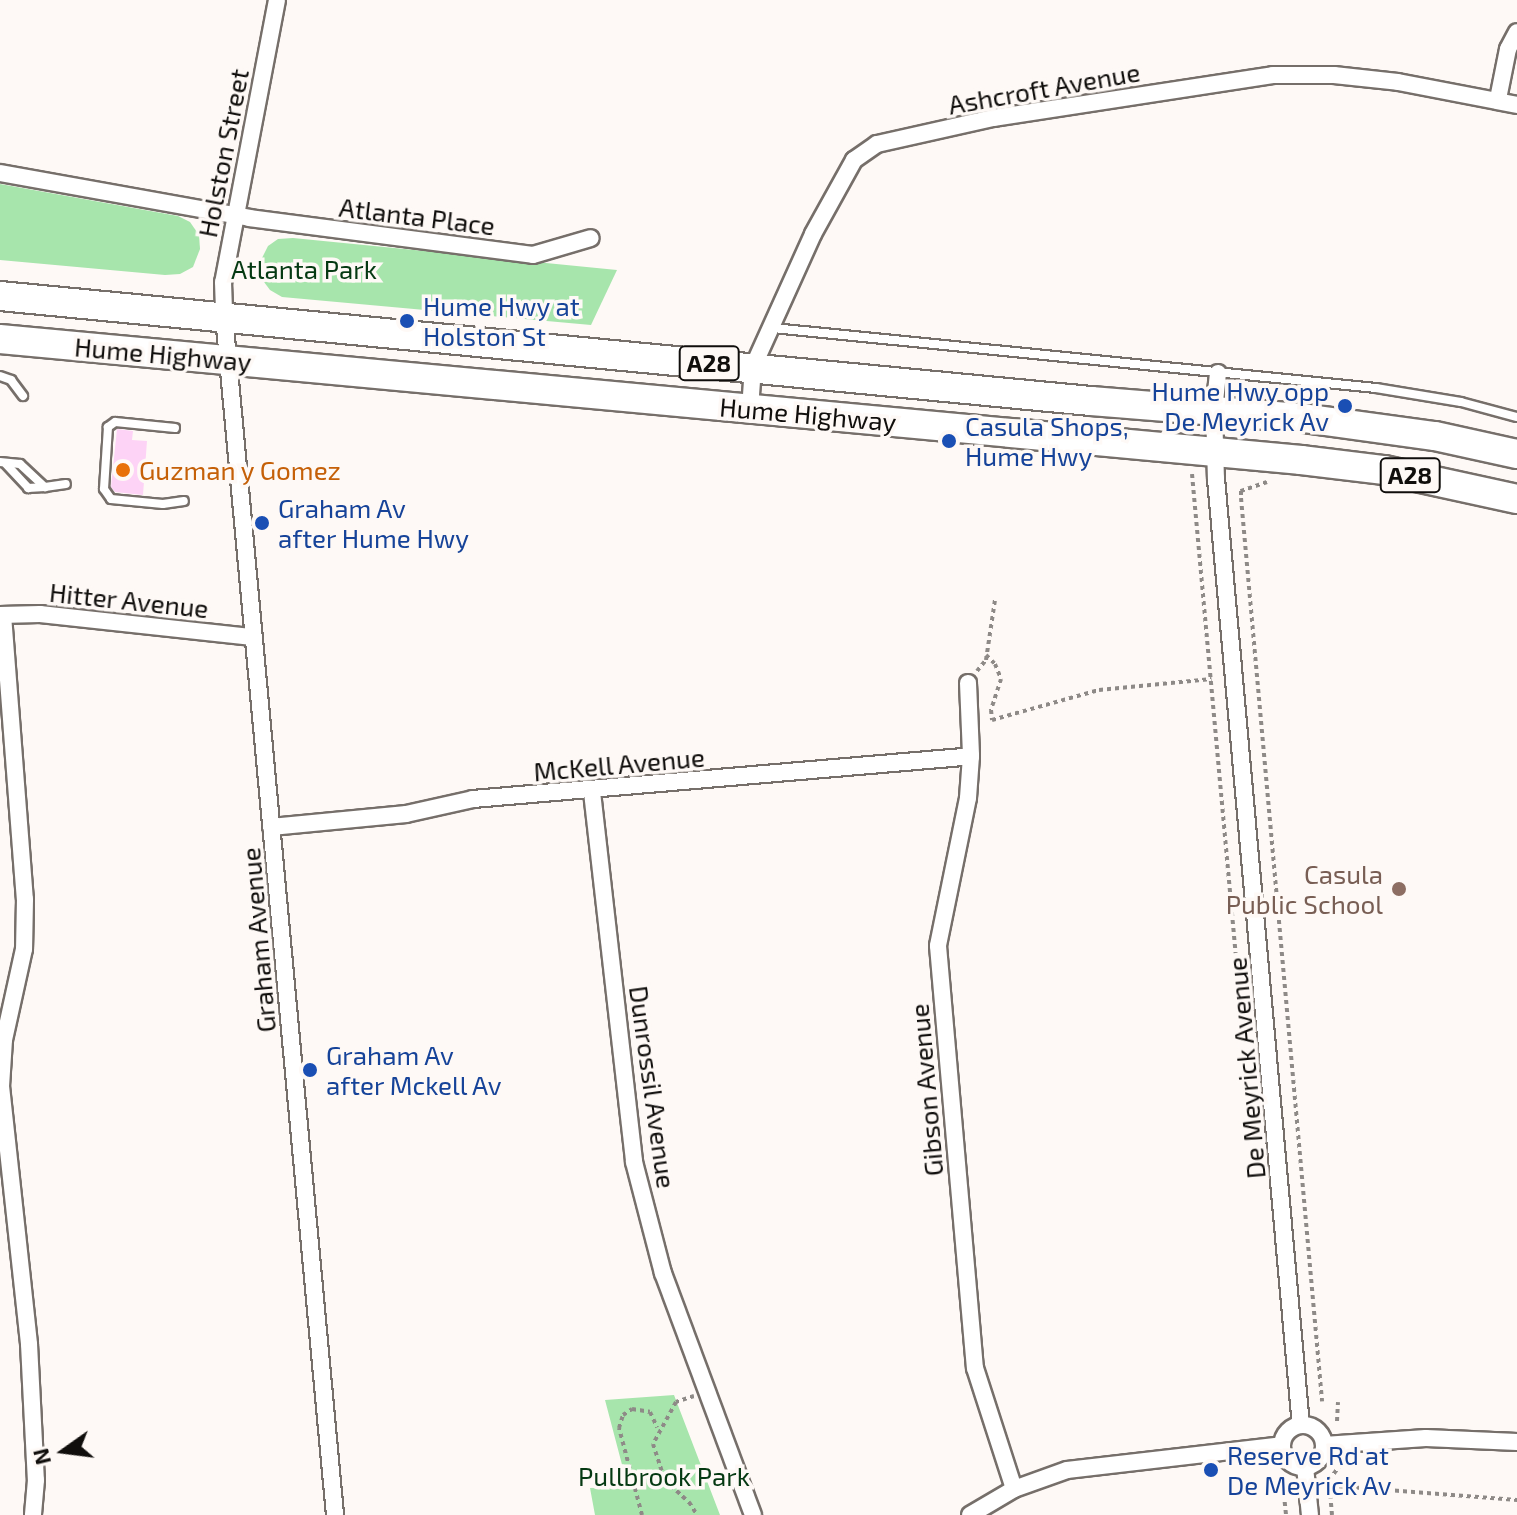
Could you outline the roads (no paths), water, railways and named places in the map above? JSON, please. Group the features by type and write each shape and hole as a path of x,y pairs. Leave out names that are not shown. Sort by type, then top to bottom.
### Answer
{"highway":[{"name":"Hume Highway","path":"0,296 1214,409 1435,436 1517,454"},
{"name":"Hume Highway","path":"0,339 1214,452 1384,470 1517,499"}],"street":[{"name":"Holston Street","path":"228,361 223,282 277,0"},
{"path":"1498,99 1508,49 1517,32"},
{"name":"Ashcroft Avenue","path":"750,409 753,367 813,234 854,160 877,144 993,118 1273,75 1334,75 1498,99 1517,105"},
{"name":"Atlanta Place","path":"0,173 235,216 533,255 591,238"},
{"name":"Graham Avenue","path":"228,361 335,1515"},
{"name":"De Meyrick Avenue","path":"1218,373 1214,452 1301,1425"},
{"name":"Hitter Avenue","path":"2,615 40,614 253,637"},
{"path":"2,615 25,899 24,949 4,1040 1,1086 7,1223 33,1401 33,1515"},
{"name":"Gibson Avenue","path":"968,683 971,756 968,798 938,946 975,1368 1014,1489"},
{"name":"McKell Avenue","path":"271,827 406,814 473,799 592,792 971,756"},
{"name":"Dunrossil Avenue","path":"592,792 634,1162 663,1273 753,1515"},
{"path":"1282,1445 1290,1429 1301,1425 1314,1428 1324,1445"},
{"path":"1324,1445 1426,1438 1517,1442"},
{"path":"1282,1445 1292,1463 1305,1467 1317,1462 1324,1445"},
{"path":"970,1515 1014,1489 1091,1465 1282,1445"},
{"path":"1305,1467 1310,1515"}],"lane":[{"path":"773,328 1418,394 1517,417"},
{"path":"0,376 11,380 23,396"},
{"path":"175,428 115,422 108,427 104,489 111,499 163,504 184,501"},
{"path":"3,462 20,464 45,487 66,484"}],"place":[{"name":"Hume Hwy at Holston St","path":"407,321"},
{"name":"Hume Hwy opp De Meyrick Av","path":"1345,406"},
{"name":"Casula Shops, Hume Hwy","path":"949,441"},
{"name":"Guzman y Gomez","path":"123,470"},
{"name":"Graham Av after Hume Hwy","path":"262,523"},
{"name":"Casula Public School","path":"1399,889"},
{"name":"Graham Av after Mckell Av","path":"310,1070"},
{"name":"Reserve Rd at De Meyrick Av","path":"1211,1470"}],"park label":[{"name":"Atlanta Park","path":"304,269"},
{"name":"Pullbrook Park","path":"664,1476"}]}
